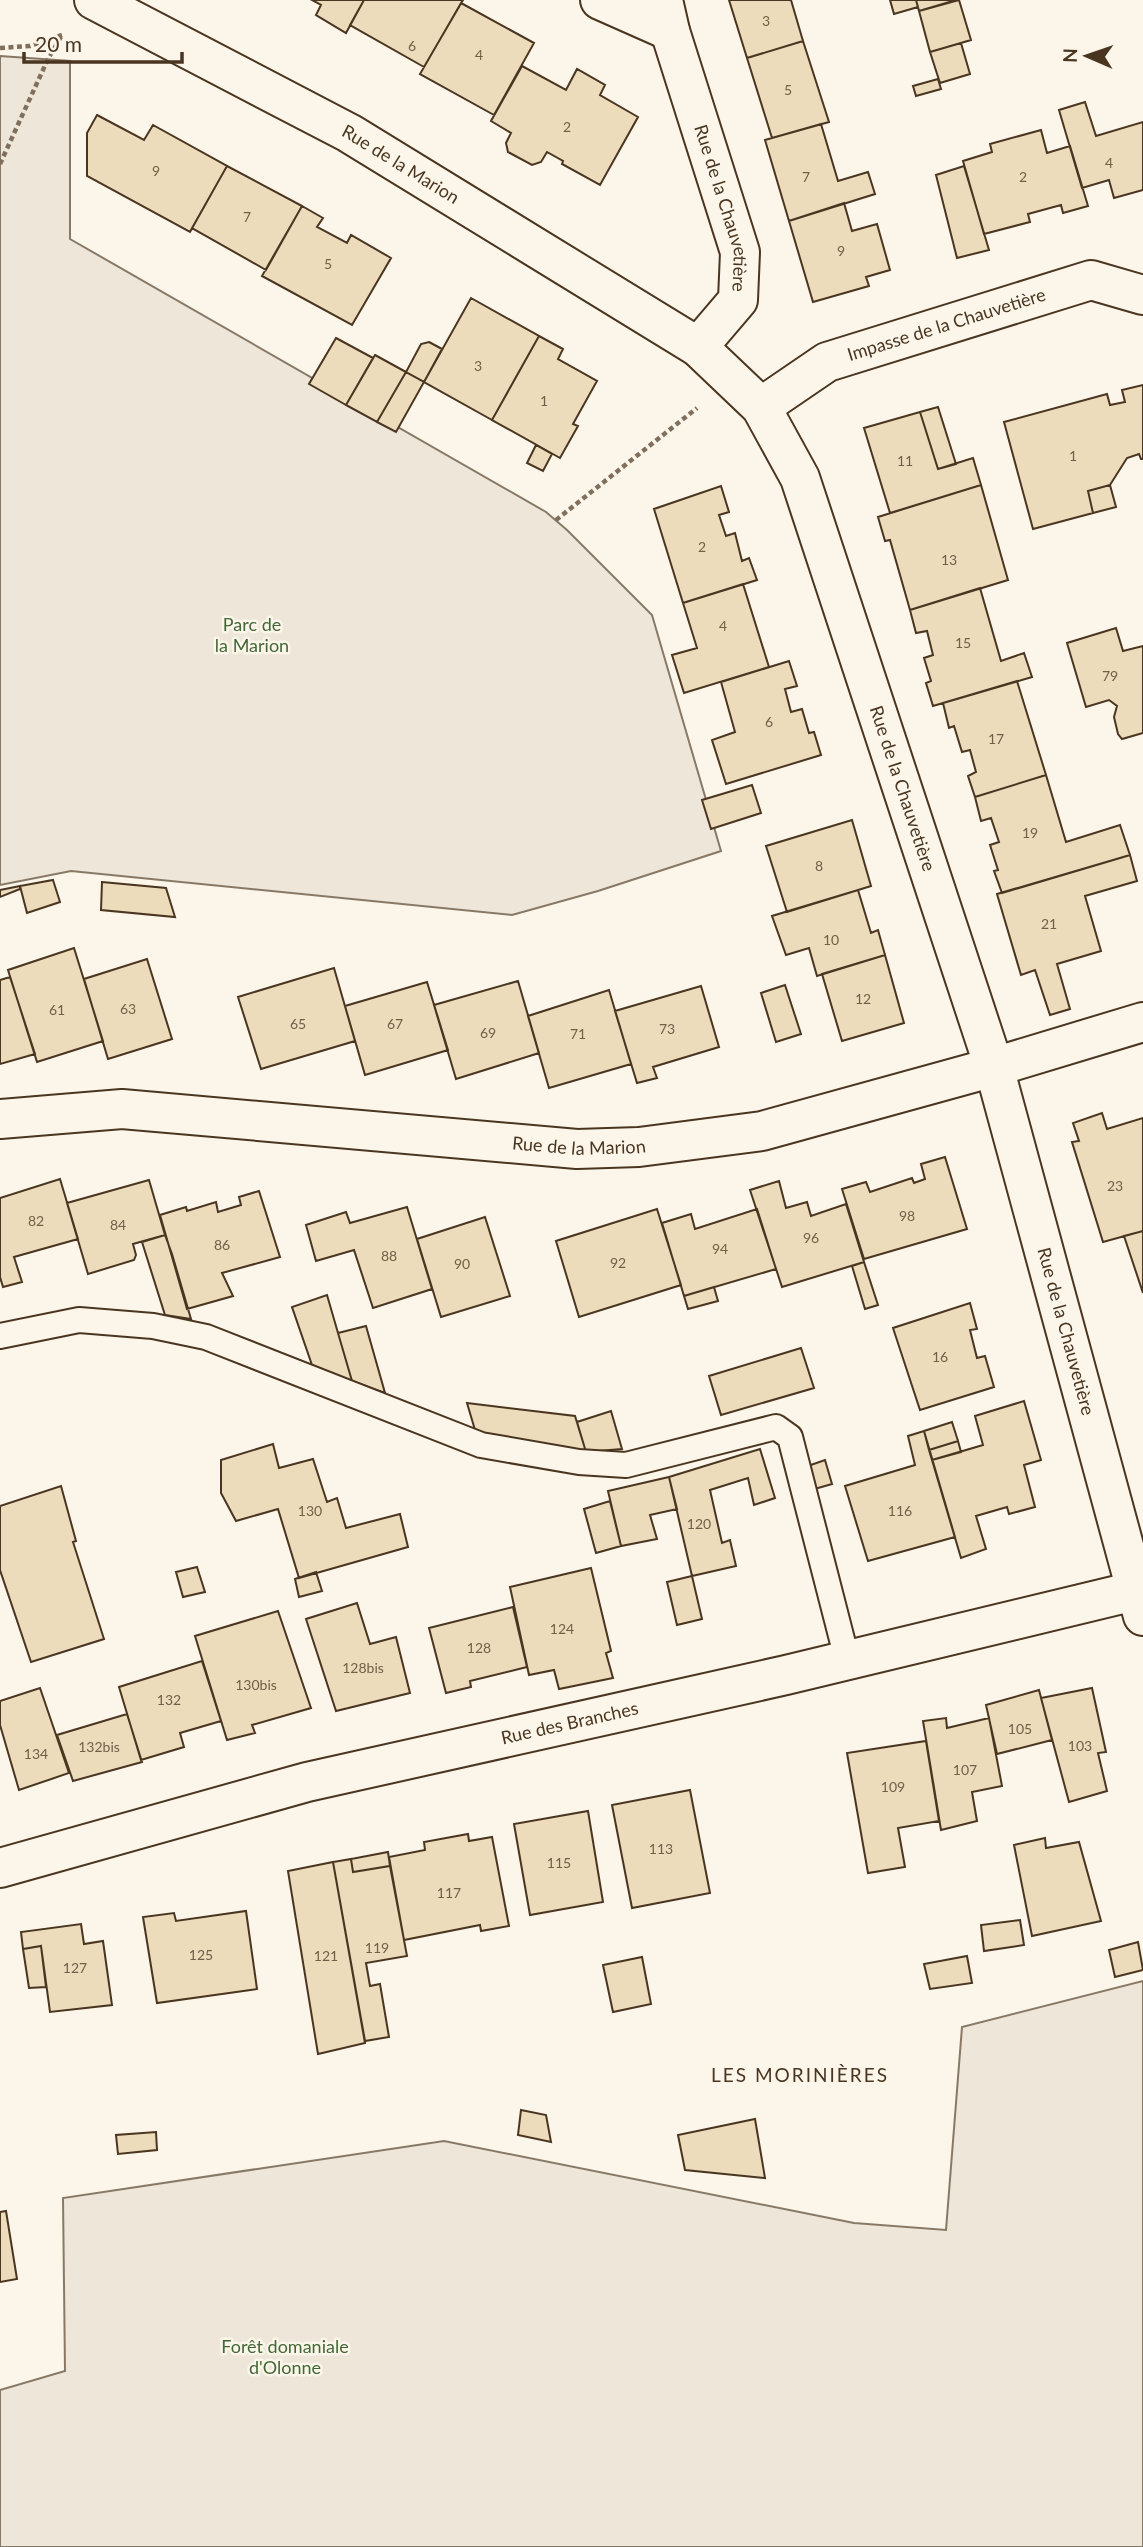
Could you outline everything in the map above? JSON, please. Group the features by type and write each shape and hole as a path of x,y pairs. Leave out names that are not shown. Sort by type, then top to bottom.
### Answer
{"street":[{"name":"Rue de la Marion","path":"94,0 349,133 698,347"},
{"name":"Rue de la Chauvetière","path":"600,0 667,16 740,252 738,300 698,347 761,407 800,478 994,1067 1141,1598"},
{"name":"Impasse de la Chauvetière","path":"761,407 827,362 1091,280 1143,295"},
{"name":"Rue de la Marion","path":"0,1119 122,1109 577,1149 639,1147 762,1130 994,1067 1143,1022"},
{"name":"Rue des Branches","path":"0,1868 307,1782 847,1659 1141,1598"}],"lane":[{"path":"0,1336 79,1320 153,1326 206,1337 481,1445 579,1462 626,1465 776,1427 790,1437 847,1659"}],"path":[{"path":"0,48 30,46 62,35 48,59 0,164"},
{"path":"556,520 734,380"}],"green space":[{"name":"Parc de la Marion","path":"0,56 70,61 70,239 546,512 652,615 721,851 598,891 512,915 71,871 0,885"},
{"name":"Forêt domaniale d'Olonne","path":"1143,1981 1143,2547 0,2547 0,2390 65,2371 63,2198 444,2141 854,2223 946,2230 962,2027"}],"building":[{"path":"312,0 364,0 346,33 316,15 321,5"},
{"path":"364,0 463,0 424,67 350,25"},
{"path":"729,0 791,0 803,41 747,58"},
{"path":"890,0 916,0 918,7 894,14"},
{"path":"916,0 956,0 919,11"},
{"path":"959,0 971,40 930,52 919,11"},
{"path":"461,3 534,43 494,115 420,74"},
{"path":"803,41 829,122 772,138 747,58"},
{"path":"961,43 970,74 940,83 930,52"},
{"path":"522,66 566,90 577,69 605,85 600,95 638,117 600,185 562,164 563,161 547,152 541,162 532,165 508,152 506,143 511,133 491,121"},
{"path":"938,79 941,89 916,96 913,86"},
{"path":"1085,102 1096,136 1143,122 1143,190 1114,198 1109,180 1082,188 1059,110"},
{"path":"97,115 144,140 153,125 227,166 190,232 87,176 87,133"},
{"path":"821,124 838,181 868,172 875,194 789,221 765,140"},
{"path":"1041,130 1047,153 1070,146 1088,206 1063,213 1061,205 1028,214 1030,222 984,234 963,161 992,152 990,144"},
{"path":"227,166 302,206 266,270 192,228"},
{"path":"964,166 989,250 957,258 936,175"},
{"path":"844,203 852,231 877,224 890,270 866,277 869,286 813,302 789,221"},
{"path":"302,206 323,218 317,227 347,243 351,235 391,258 352,325 262,276"},
{"path":"471,298 539,336 492,420 424,382"},
{"path":"539,336 563,349 558,359 597,381 573,424 578,426 560,458 492,420"},
{"path":"336,338 373,358 346,405 309,384"},
{"path":"429,342 442,349 424,382 406,372 421,344"},
{"path":"375,355 406,372 377,422 346,405"},
{"path":"406,372 424,382 396,432 377,422"},
{"path":"1143,385 1143,459 1139,454 1127,458 1110,485 1088,491 1093,513 1033,529 1004,422 1107,394 1110,405 1125,402 1122,390"},
{"path":"938,407 956,464 938,469 920,412"},
{"path":"920,412 938,469 973,458 981,485 890,513 864,428"},
{"path":"536,445 552,454 543,471 527,463"},
{"path":"981,485 1008,580 910,610 890,540 885,541 878,517"},
{"path":"1110,485 1116,507 1093,513 1088,491"},
{"path":"721,486 729,512 719,515 726,536 735,533 742,561 749,558 757,580 683,603 654,509"},
{"path":"743,584 769,667 684,693 672,655 697,648 683,603"},
{"path":"980,588 1001,661 1024,653 1032,677 933,706 926,683 931,681 924,658 933,655 927,631 916,633 910,610"},
{"path":"1116,628 1123,651 1143,646 1143,733 1122,739 1114,717 1117,706 1109,700 1086,707 1067,643"},
{"path":"789,661 797,686 785,689 791,712 802,709 809,733 814,732 821,755 726,784 712,740 735,732 721,682"},
{"path":"1017,681 1046,775 975,797 968,776 976,772 970,750 962,752 954,726 949,728 943,703"},
{"path":"1046,775 1066,842 1120,825 1130,855 1002,893 994,871 998,870 990,845 999,842 991,818 981,821 975,797"},
{"path":"752,785 761,813 711,829 702,800"},
{"path":"852,820 871,886 787,912 766,846"},
{"path":"1130,855 1137,881 1085,896 1101,951 1057,964 1070,1009 1050,1015 1035,970 1021,975 997,894"},
{"path":"53,880 60,902 27,913 20,886"},
{"path":"102,882 166,888 175,917 101,910"},
{"path":"20,886 20,889 0,897 0,890"},
{"path":"858,890 871,933 878,930 885,955 817,976 809,948 786,955 772,916"},
{"path":"74,948 103,1041 37,1062 8,970"},
{"path":"885,955 904,1023 842,1041 822,974"},
{"path":"147,959 172,1039 108,1059 84,979"},
{"path":"334,968 355,1041 261,1069 238,997"},
{"path":"10,977 35,1054 0,1064 0,980"},
{"path":"518,981 539,1053 456,1079 434,1005"},
{"path":"427,982 448,1050 365,1075 345,1006"},
{"path":"785,985 801,1034 776,1042 761,993"},
{"path":"701,986 719,1047 653,1067 657,1078 637,1083 615,1011"},
{"path":"609,990 631,1064 549,1088 528,1016"},
{"path":"1102,1113 1107,1129 1143,1118 1143,1231 1103,1242 1072,1142 1079,1141 1073,1123"},
{"path":"945,1157 967,1229 864,1259 842,1189 866,1182 870,1192 912,1178 914,1183 925,1179 921,1164"},
{"path":"60,1179 78,1239 14,1257 22,1282 3,1287 0,1277 0,1198"},
{"path":"149,1180 165,1235 133,1244 136,1255 134,1260 88,1274 67,1203"},
{"path":"779,1181 786,1208 807,1202 811,1216 846,1204 864,1262 782,1287 750,1190"},
{"path":"259,1191 280,1257 222,1273 233,1296 187,1309 160,1215 186,1207 187,1211 216,1202 218,1212 241,1205 239,1197"},
{"path":"407,1207 432,1289 373,1308 354,1250 316,1261 306,1225 346,1212 350,1223"},
{"path":"657,1209 681,1285 579,1317 556,1241"},
{"path":"757,1209 776,1269 684,1296 662,1223 691,1214 695,1229"},
{"path":"485,1217 510,1296 441,1317 417,1239"},
{"path":"1143,1231 1143,1293 1124,1236"},
{"path":"165,1235 191,1319 165,1315 142,1242"},
{"path":"864,1262 878,1305 865,1309 852,1266"},
{"path":"714,1287 718,1301 688,1309 684,1296"},
{"path":"327,1295 352,1381 312,1365 292,1307"},
{"path":"970,1303 977,1329 970,1330 977,1358 985,1356 994,1387 920,1410 893,1328"},
{"path":"366,1326 385,1393 352,1381 338,1333"},
{"path":"801,1348 814,1388 721,1415 709,1376"},
{"path":"1024,1401 1041,1460 1024,1465 1035,1507 1009,1514 1007,1507 976,1516 986,1549 961,1558 932,1460 983,1445 975,1416"},
{"path":"467,1403 575,1416 586,1452 490,1436 475,1430"},
{"path":"611,1411 622,1449 586,1452 577,1422"},
{"path":"952,1422 958,1441 929,1450 924,1431"},
{"path":"924,1431 955,1537 868,1561 845,1486 915,1465 908,1436"},
{"path":"958,1441 961,1452 932,1460 929,1450"},
{"path":"273,1444 279,1468 313,1459 327,1502 337,1498 346,1528 400,1514 408,1547 299,1578 278,1509 236,1521 221,1493 221,1460"},
{"path":"760,1449 775,1498 754,1505 748,1478 710,1490 722,1543 730,1540 736,1566 692,1576 669,1477"},
{"path":"825,1460 832,1484 811,1490 805,1467"},
{"path":"669,1477 677,1509 650,1515 657,1539 621,1546 608,1491"},
{"path":"61,1486 76,1541 73,1542 104,1639 31,1662 0,1570 0,1506"},
{"path":"610,1501 621,1546 596,1553 584,1509"},
{"path":"197,1567 205,1592 183,1597 176,1572"},
{"path":"591,1568 611,1651 606,1653 613,1678 559,1689 554,1670 529,1675 510,1587"},
{"path":"316,1572 322,1591 299,1597 295,1579"},
{"path":"692,1576 702,1619 677,1625 667,1582"},
{"path":"357,1603 370,1644 396,1637 410,1693 336,1711 306,1619"},
{"path":"513,1607 527,1667 470,1681 471,1687 446,1693 429,1628"},
{"path":"278,1611 311,1708 252,1725 255,1733 227,1740 195,1636"},
{"path":"202,1661 221,1721 180,1733 184,1747 141,1760 119,1687"},
{"path":"40,1688 69,1773 19,1790 0,1725 0,1701"},
{"path":"1092,1688 1106,1752 1098,1753 1107,1791 1069,1802 1041,1698"},
{"path":"1039,1690 1052,1740 997,1754 986,1705"},
{"path":"127,1714 142,1762 73,1781 57,1735"},
{"path":"946,1718 947,1728 989,1718 1002,1786 972,1792 977,1821 941,1830 923,1721"},
{"path":"926,1741 939,1821 898,1828 905,1867 868,1873 847,1753"},
{"path":"690,1790 710,1893 632,1908 612,1805"},
{"path":"588,1811 603,1902 530,1915 514,1824"},
{"path":"468,1834 469,1841 492,1837 509,1926 481,1931 480,1925 404,1940 389,1857 425,1850 424,1842"},
{"path":"1045,1838 1046,1848 1079,1842 1101,1921 1032,1936 1014,1845"},
{"path":"388,1852 390,1866 353,1872 351,1859"},
{"path":"351,1859 353,1872 390,1866 407,1956 366,1963 370,1986 380,1984 389,2037 365,2041 333,1862"},
{"path":"333,1862 365,2043 318,2054 288,1871"},
{"path":"246,1911 257,1989 157,2003 143,1917 174,1913 176,1921"},
{"path":"1020,1920 1024,1945 984,1951 981,1925"},
{"path":"81,1924 84,1944 103,1941 112,2005 50,2012 41,1946 23,1949 21,1932"},
{"path":"1138,1942 1143,1970 1115,1977 1109,1950"},
{"path":"41,1946 46,1987 29,1988 23,1949"},
{"path":"967,1956 972,1983 930,1989 924,1964"},
{"path":"642,1957 651,2004 613,2012 603,1965"},
{"path":"521,2110 546,2115 551,2142 518,2135"},
{"path":"755,2119 765,2178 685,2170 678,2135"},
{"path":"156,2132 157,2150 118,2154 116,2135"},
{"path":"6,2211 17,2279 0,2282 0,2212"}],"district":[{"name":"LES MORINIÈRES","path":"800,2075"}]}
